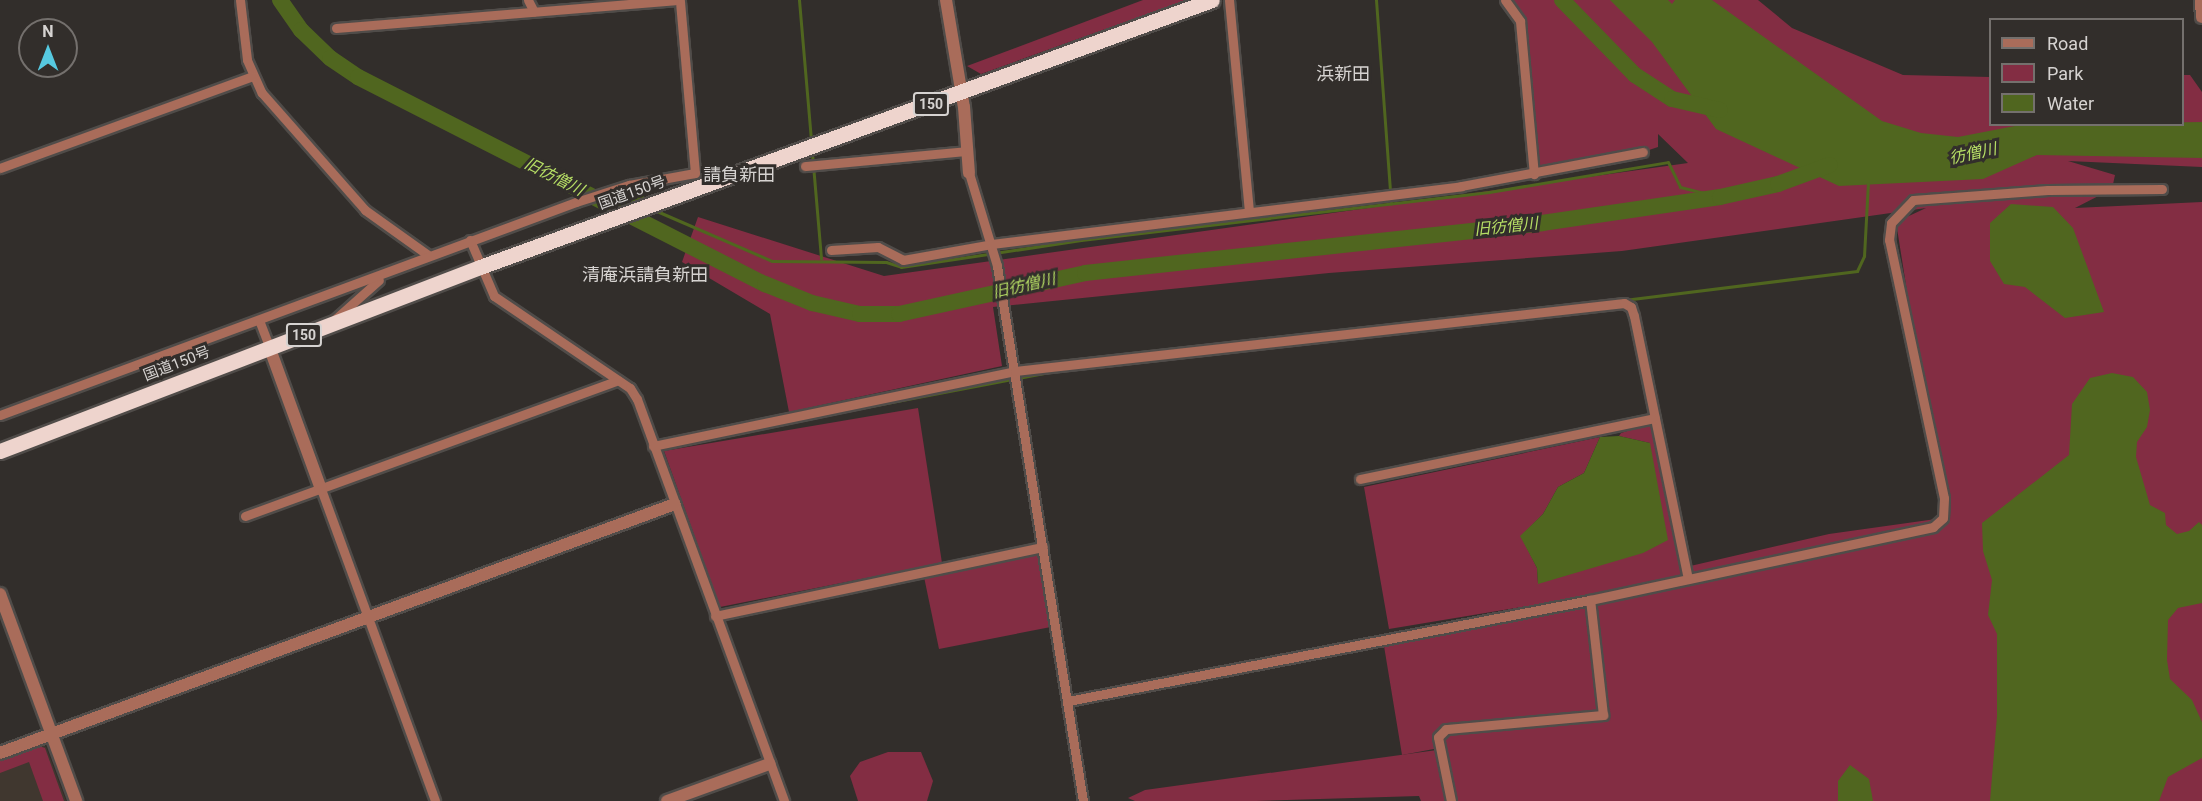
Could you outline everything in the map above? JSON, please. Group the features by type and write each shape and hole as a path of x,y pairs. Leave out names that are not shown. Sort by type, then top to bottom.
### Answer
{"highway":[{"name":"国道150号","path":"0,451 480,267 1212,0"}],"street":[{"path":"240,0 244,45 253,76 276,110 365,210 428,255"},
{"path":"528,0 534,12"},
{"path":"336,28 675,0"},
{"path":"0,415 576,202 605,192 695,173 680,0"},
{"path":"946,0 969,173 997,266 1083,801"},
{"path":"1229,0 1249,212"},
{"path":"1505,0 1520,21 1534,174"},
{"path":"2201,0 2202,17"},
{"path":"0,168 253,76"},
{"path":"805,166 966,151"},
{"path":"831,250 878,247 903,260 992,244 1534,174 1643,152"},
{"path":"1068,701 1376,638 1590,600 1940,523 1944,498 1889,240 1891,224 1913,200 2048,190 2162,189"},
{"path":"470,240 494,296 618,380 637,399 652,446 784,801"},
{"path":"328,326 364,289 396,269"},
{"path":"652,446 1015,371 1624,303 1631,307 1634,316 1688,579"},
{"path":"259,320 435,801"},
{"path":"245,516 618,380"},
{"path":"1360,479 1655,418"},
{"path":"0,753 675,504"},
{"path":"715,615 1043,547"},
{"path":"0,594 76,801"},
{"path":"1451,801 1438,737 1446,729 1603,715 1590,600"},
{"path":"668,801 769,764"}],"shaded area":[{"path":"39,744 46,747 66,801 0,801 0,759"}],"green space":[{"path":"1143,0 1186,0 981,74 967,66"},
{"path":"1507,0 1758,0 1792,28 1903,75 1989,77 1989,126 2184,126 2184,75 2190,75 2202,92 2202,167 2068,161 2115,175 2112,189 2075,208 2202,202 2202,801 1456,801 1446,753 1439,748 1402,755 1384,646 1613,592 1389,629 1364,487 1600,437 1584,473 1558,487 1543,514 1521,536 1537,568 1538,583 1650,443 1619,436 1621,433 1653,423 1686,567 1829,534 1943,518 1896,222 1926,208 1622,251 1329,273 993,307 1002,366 789,412 770,314 682,262 698,217 884,276 1688,163 1658,134 1658,147 1643,152 1540,169 1526,18"},
{"path":"918,408 942,563 720,607 664,451"},
{"path":"1043,547 1056,626 939,649 923,572"},
{"path":"39,746 45,748 64,801 43,801 29,762 0,773 0,760"},
{"path":"1437,750 1451,801 1421,801 1419,796 1256,801 1135,801 1128,798 1145,790"},
{"path":"888,752 921,752 933,781 927,801 858,801 850,776 860,762"}],"water":[{"path":"1610,0 1668,0 1672,4 1675,0 1712,0 1882,121 1921,133 1958,137 2015,126 2184,126 2184,122 2202,122 2202,158 2037,155 1983,179 1839,186 1716,129 1652,42"},
{"path":"2011,204 2053,207 2073,228 2104,312 2065,318 2025,287 2004,284 1990,261 1990,223"},
{"path":"2112,373 2133,377 2147,392 2150,410 2147,427 2137,442 2136,457 2150,505 2165,513 2166,525 2177,534 2189,531 2199,522 2202,525 2202,603 2178,608 2168,620 2167,660 2170,679 2192,700 2202,722 2202,758 2168,777 2159,801 1990,801 1997,716 1997,634 1988,615 1992,580 1983,551 1982,523 2069,455 2072,404 2090,378"},
{"path":"1619,436 1650,443 1668,540 1643,553 1538,584 1537,568 1520,536 1543,514 1558,487 1584,473 1600,437"},
{"path":"1850,765 1869,779 1873,801 1838,801 1838,781"}],"waterway":[{"name":"旧彷僧川","path":"280,0 301,30 330,58 358,77 765,284 812,303 860,314 899,314 1085,273 1542,223 1720,197 1778,184 1830,165"},
{"path":"799,0 811,140"},
{"path":"1376,0 1391,203"},
{"name":"彷僧川","path":"1562,0 1635,75 1672,99 1720,110"},
{"path":"812,153 821,259"},
{"path":"652,209 772,261 886,262 901,267 1081,240 1489,192 1668,162 1680,187 1720,197"},
{"path":"1624,300 1857,271 1864,256 1868,183"},
{"path":"610,207 642,197 646,202"},
{"path":"808,418 1055,371"}],"district":[{"name":"浜新田","path":"1343,74"},
{"name":"請負新田","path":"739,175"},
{"name":"清庵浜請負新田","path":"645,275"}]}
